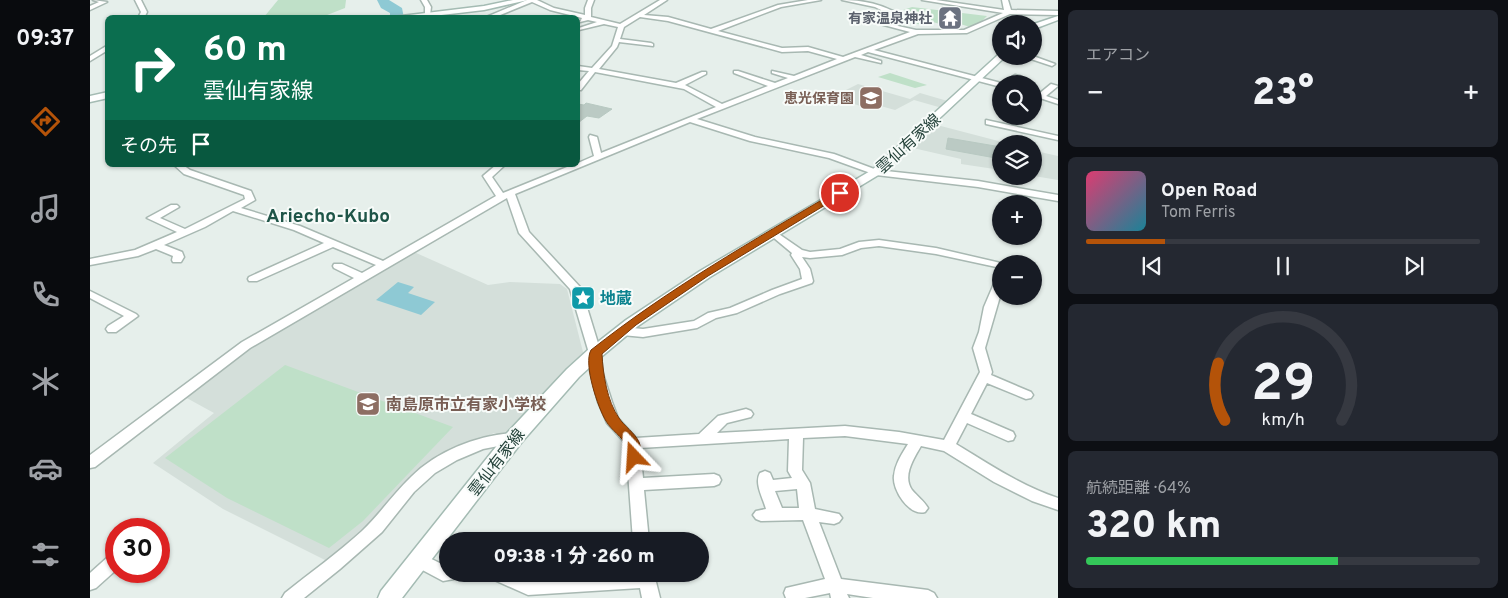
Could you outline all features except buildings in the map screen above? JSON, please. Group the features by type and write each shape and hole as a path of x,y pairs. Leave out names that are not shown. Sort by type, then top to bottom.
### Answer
{"main road":[{"path":"415,15 484,8 524,0"},
{"path":"1042,24 1056,19"},
{"name":"雲仙有家線","path":"390,598 514,438 573,373 595,353 622,331 704,274 876,172 993,65"},
{"path":"90,98 105,96"}],"street":[{"path":"90,8 104,2 96,0"},
{"path":"138,0 144,12 142,15"},
{"path":"424,0 428,7 428,14"},
{"path":"580,25 587,18 591,0"},
{"path":"580,86 615,46 617,38 623,29 642,16 649,8 664,0"},
{"path":"711,31 780,6 818,0"},
{"path":"845,0 877,6 898,16 898,18 883,24 916,32 965,32 1009,12"},
{"path":"925,0 1009,12 1058,13"},
{"path":"1005,0 1006,9 1009,12"},
{"path":"494,15 516,5 534,1 576,15"},
{"path":"661,18 671,12"},
{"path":"1016,12 1056,19"},
{"path":"580,16 600,20 623,29"},
{"path":"642,16 688,23 782,50 808,49 843,59"},
{"path":"580,26 600,20"},
{"path":"631,22 640,24"},
{"path":"670,29 688,23"},
{"path":"580,164 794,78 916,32"},
{"path":"617,38 651,45"},
{"path":"90,59 105,49"},
{"path":"867,50 992,82"},
{"path":"854,55 879,62"},
{"path":"1042,60 1055,63"},
{"path":"580,68 640,78 679,89 677,91 689,88 722,107"},
{"path":"640,78 647,72"},
{"path":"736,72 776,86"},
{"path":"774,72 794,78"},
{"path":"679,89 704,73"},
{"path":"1042,92 1054,86"},
{"path":"1042,97 1058,102"},
{"path":"692,120 773,143 831,156 876,172 978,184 1058,198"},
{"path":"989,122 1058,138"},
{"path":"593,137 598,156"},
{"path":"766,150 773,143"},
{"path":"90,262 138,252 250,200 248,193 187,172 181,167"},
{"path":"498,167 487,176 505,195 524,233 575,288 595,353 596,371 604,402 612,420 632,443 640,532"},
{"path":"90,463 246,345 382,264 505,195 572,167"},
{"path":"921,178 924,188"},
{"path":"174,207 152,218 184,232"},
{"path":"232,208 297,228 382,264"},
{"path":"773,233 799,253 810,255 831,254 859,244 879,243 936,251 992,262"},
{"path":"252,279 331,244"},
{"path":"154,245 178,254 177,260"},
{"path":"622,331 643,333 697,324 712,315 733,311 808,282 805,269 796,255 799,253"},
{"path":"338,266 360,277"},
{"path":"90,294 132,316 112,329"},
{"path":"948,446 984,377 985,368 978,348 985,332 992,302"},
{"path":"984,377 1026,395"},
{"path":"704,439 724,419 746,414"},
{"path":"963,416 1008,436"},
{"path":"632,443 845,431 918,440 948,446 999,478 1037,497 1058,504"},
{"path":"796,434 795,471 803,483 808,514 836,592"},
{"path":"291,598 376,528 411,486 435,465 479,444 502,437 514,438"},
{"path":"918,440 908,457 901,478 901,484 920,508"},
{"path":"637,485 714,480"},
{"path":"803,483 766,482 768,514 808,514 834,518"},
{"path":"420,560 439,572"},
{"path":"90,583 105,570"},
{"path":"515,582 528,588 634,582"},
{"path":"647,582 651,598"},
{"path":"792,593 836,592 928,598"}],"shaded area":[{"name":"恵光保育園","path":"858,84 910,99 920,93 951,102 942,108 914,100 895,110 877,105 870,109 832,97"},
{"path":"937,125 992,139 992,169 961,164 961,159 913,148"},
{"path":"1042,152 1058,156 1058,180 1042,177"},
{"name":"南島原市立有家小学校","path":"414,252 488,285 510,282 560,284 567,289 584,356 509,434 494,433 421,467 371,524 327,561 223,509 153,463 214,413 183,396 256,343"}],"green space":[{"path":"278,0 346,0 345,8 327,15 266,15"},
{"path":"912,7 987,16 979,24 970,27 954,22 962,15 952,13 940,18 947,24 964,30 956,31 948,29 950,27 933,22 925,26 911,22 914,13 903,10"},
{"path":"890,73 927,85 915,88 878,77"},
{"path":"285,365 453,427 363,521 329,548 227,498 165,458"}],"water":[{"path":"398,282 414,287 408,293 435,302 421,315 376,300"}],"waterway":[{"path":"383,0 386,5 397,11 397,15"}],"place":[{"name":"有家温泉神社","path":"950,18"},
{"name":"恵光保育園","path":"871,98"},
{"name":"地蔵","path":"583,298"},
{"name":"南島原市立有家小学校","path":"368,404"}],"district":[{"name":"Ariecho-Kubo","path":"328,215"}],"route":[{"path":"634,457 632,443 612,420 604,402 596,371 595,353 632,323 704,274 840,193"}]}
